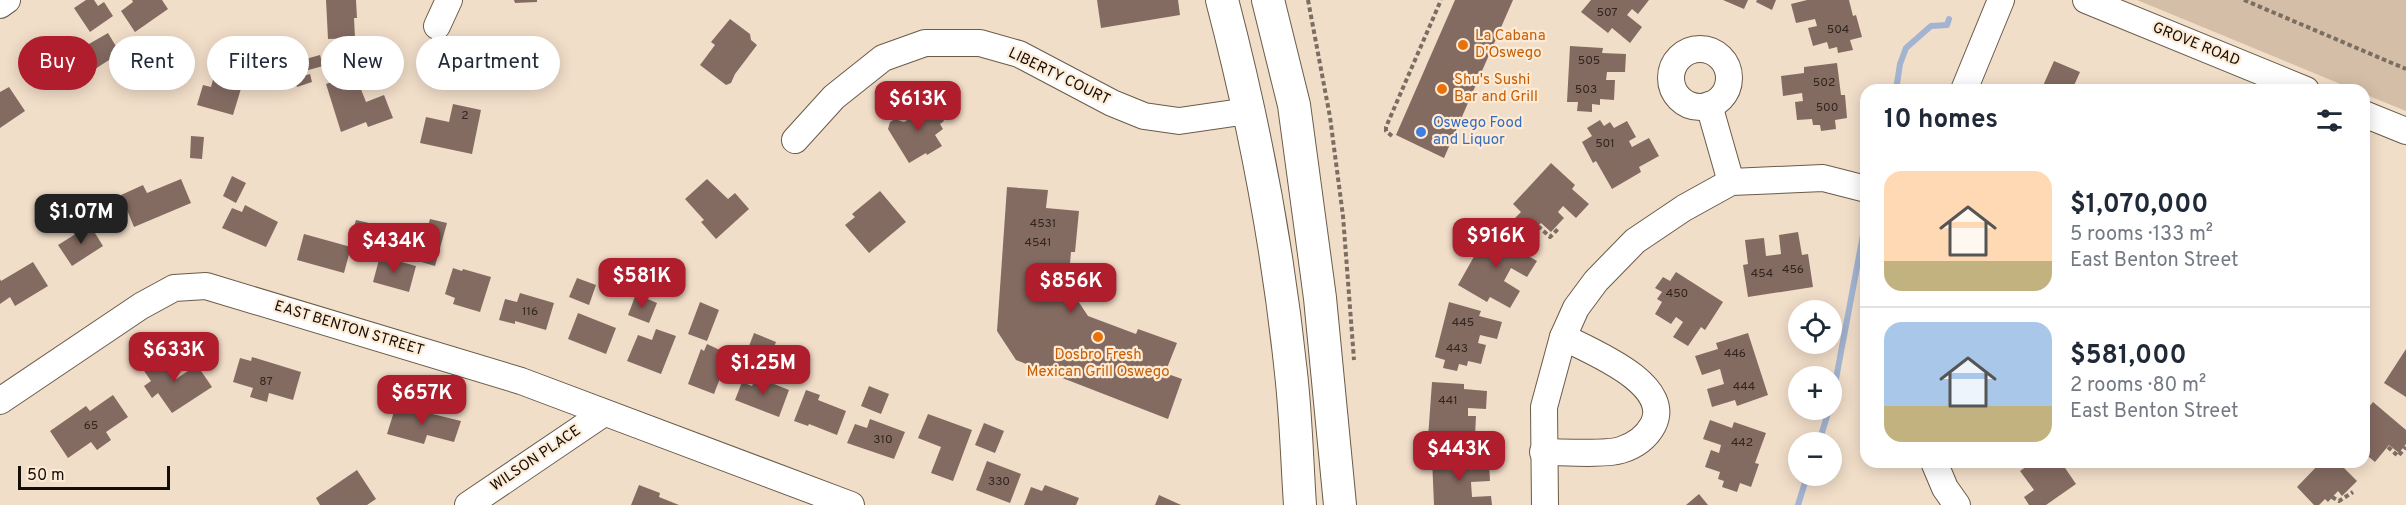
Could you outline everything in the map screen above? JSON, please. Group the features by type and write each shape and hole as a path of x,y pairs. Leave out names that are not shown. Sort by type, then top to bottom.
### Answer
{"main road":[{"path":"1222,0 1248,111 1274,245 1292,374 1300,505"},
{"path":"1268,0 1294,105 1320,298 1340,505"}],"street":[{"path":"0,5 7,0"},
{"path":"437,26 449,0"},
{"path":"1966,84 2001,0"},
{"name":"GROVE ROAD","path":"2086,0 2291,84"},
{"name":"LIBERTY COURT","path":"795,140 834,97 882,58 925,43 980,43 1018,54 1144,117 1179,121 1248,111"},
{"path":"1709,105 1731,182"},
{"path":"2370,116 2406,131"},
{"path":"1545,505 1544,407 1563,338 1576,308 1596,281 1635,241 1684,208 1731,182 1823,178 1860,187"},
{"name":"EAST BENTON STREET","path":"0,401 141,306 174,288 206,286 521,381 809,498 851,505"},
{"path":"1543,452 1619,451 1636,444 1649,432 1656,414 1653,399 1646,385 1629,373 1563,338"},
{"name":"WILSON PLACE","path":"468,505 604,413"},
{"path":"1937,468 1945,488 1958,505"}],"path":[{"path":"1308,0 1330,117"},
{"path":"1392,136 1386,131 1386,127 1441,0"},
{"path":"2244,0 2406,69"},
{"path":"1538,226 1550,237 1559,228"},
{"path":"2388,447 2398,456 2406,447"},
{"path":"2332,497 2339,501 2353,492"}],"shaded area":[{"path":"2137,0 2406,0 2406,111 2370,96 2370,84 2340,84"}],"building":[{"path":"86,0 94,0 98,6 104,2 113,16 90,32 74,8"},
{"path":"132,0 162,0 168,9 135,32 121,11 133,2"},
{"path":"326,0 356,0 355,36 328,36"},
{"path":"514,0 537,0 537,2 515,3"},
{"path":"1097,0 1178,0 1180,15 1101,28"},
{"path":"1455,0 1513,0 1444,158 1396,135"},
{"path":"1591,0 1649,0 1638,14 1632,9 1627,15 1642,27 1630,43 1612,28 1608,33 1581,12"},
{"path":"1723,0 1748,0 1744,9"},
{"path":"1757,0 1776,0 1772,10 1756,2"},
{"path":"1807,0 1849,0 1862,37 1850,40 1853,50 1838,53 1837,47 1829,49 1827,42 1813,46 1808,28 1817,26 1815,19 1796,23 1791,4"},
{"path":"730,19 750,34 751,40 757,45 731,83 726,85 700,65 715,45 711,42"},
{"path":"108,33 110,36 109,60 97,68 97,39"},
{"path":"1570,46 1603,48 1602,53 1626,54 1625,72 1607,72 1606,80 1615,80 1614,100 1600,99 1600,105 1592,104 1592,112 1577,111 1578,102 1567,102"},
{"path":"320,55 321,67 309,70 309,58"},
{"path":"2054,61 2080,72 2075,84 2044,84"},
{"path":"1837,63 1841,95 1845,95 1847,118 1835,120 1836,129 1821,131 1820,125 1813,125 1812,119 1797,120 1795,102 1803,101 1802,93 1783,96 1781,76 1804,73 1804,67"},
{"path":"203,85 207,86 207,90 241,90 233,115 197,105"},
{"path":"9,87 25,111 0,128 0,92"},
{"path":"328,90 361,90 366,102 384,95 393,118 368,127 366,122 341,132"},
{"path":"932,102 944,121 940,124 943,129 935,135 942,146 909,163 888,129 890,122 895,119 904,122 909,119 906,115"},
{"path":"453,104 481,110 472,154 420,143 426,117 449,122"},
{"path":"1600,120 1604,126 1610,122 1614,128 1627,121 1636,137 1629,141 1632,147 1649,138 1659,156 1639,167 1641,172 1612,189 1596,161 1593,163 1582,142 1592,136 1587,128"},
{"path":"191,136 204,137 202,159 190,158"},
{"path":"1551,163 1575,185 1572,189 1589,204 1576,218 1563,206 1558,212 1564,218 1551,232 1541,223 1537,227 1531,222 1526,228 1515,218 1521,212 1513,204"},
{"path":"232,176 246,183 236,203 223,196"},
{"path":"181,179 191,203 134,227 121,195 143,185 147,193"},
{"path":"707,179 728,199 735,193 749,209 716,239 701,222 704,220 685,199"},
{"path":"1007,187 1048,190 1046,208 1079,211 1075,252 1071,252 1068,286 1088,316 1136,334 1138,329 1177,343 1165,373 1182,379 1168,419 1016,360 997,331"},
{"path":"880,191 906,222 869,253 845,225 855,217 852,214"},
{"path":"245,205 278,222 266,247 222,228 232,208 242,212"},
{"path":"430,219 447,223 435,266 418,261"},
{"path":"356,220 369,223 363,243 350,239"},
{"path":"90,225 103,246 72,266 58,245"},
{"path":"1490,228 1519,245 1516,249 1537,261 1527,277 1511,268 1504,281 1520,291 1510,308 1490,297 1487,302 1458,285"},
{"path":"1798,232 1802,255 1808,254 1813,287 1748,297 1743,265 1748,264 1745,240 1764,238 1766,256 1781,254 1779,235"},
{"path":"304,234 351,247 344,273 297,260"},
{"path":"380,256 416,266 409,292 373,282"},
{"path":"33,262 48,286 15,306 10,297 0,304 0,279 1,281"},
{"path":"453,268 491,277 480,312 453,304 455,298 445,294"},
{"path":"1676,272 1723,302 1705,330 1701,327 1688,346 1673,337 1683,322 1676,317 1671,324 1655,314 1662,302 1657,299 1662,292 1655,288 1663,277 1670,281"},
{"path":"577,278 596,285 589,305 569,297"},
{"path":"520,293 554,303 546,330 515,321 515,324 499,320 505,299 517,302"},
{"path":"636,294 657,303 649,323 628,315"},
{"path":"700,302 719,310 707,341 688,334"},
{"path":"1449,302 1481,311 1479,316 1502,322 1497,339 1480,335 1478,343 1486,345 1481,364 1468,361 1467,366 1459,364 1457,371 1443,368 1445,360 1435,357"},
{"path":"578,313 616,328 606,354 568,339"},
{"path":"656,329 676,336 661,374 627,361 638,335 652,340"},
{"path":"754,333 776,342 768,362 746,354"},
{"path":"1748,333 1768,395 1737,406 1735,400 1712,407 1707,389 1724,384 1720,369 1702,375 1695,356 1718,349 1716,343"},
{"path":"707,344 722,351 720,357 727,360 714,394 688,384 701,349 704,351"},
{"path":"2406,349 2406,397 2384,383"},
{"path":"159,353 176,379 197,365 212,387 172,413 158,393 152,398 144,386 151,381 140,365"},
{"path":"252,357 301,372 293,400 269,393 267,402 250,397 253,388 233,382 240,358 251,361"},
{"path":"756,377 789,390 779,417 735,400 742,382 752,386"},
{"path":"1432,382 1464,384 1464,389 1487,391 1486,409 1468,408 1468,416 1476,416 1475,436 1461,435 1461,441 1453,440 1452,448 1438,447 1439,439 1428,438"},
{"path":"869,386 889,394 881,414 861,406"},
{"path":"806,390 820,395 818,400 846,411 837,435 794,421"},
{"path":"113,395 128,417 106,432 111,440 97,450 91,442 68,458 50,431 86,406 90,411"},
{"path":"2373,402 2406,430 2406,444 2399,453 2389,445 2375,462 2370,458 2370,406"},
{"path":"396,405 461,421 454,442 427,435 424,444 387,434"},
{"path":"928,414 972,430 953,481 931,473 941,447 918,438"},
{"path":"870,419 905,432 894,459 847,443 855,424 867,428"},
{"path":"1710,420 1732,428 1734,422 1766,433 1755,463 1759,464 1751,487 1740,483 1737,492 1722,487 1724,481 1718,479 1720,472 1705,467 1711,450 1719,453 1721,445 1703,439"},
{"path":"984,423 1004,431 995,453 975,445"},
{"path":"1465,458 1466,463 1489,462 1490,481 1471,482 1472,497 1491,496 1492,505 1434,505 1432,459"},
{"path":"987,461 1021,474 1010,503 976,490"},
{"path":"2024,468 2065,468 2076,484 2046,505 2029,505 2024,497 2034,490 2020,471"},
{"path":"2315,468 2344,468 2357,481 2342,496 2338,491 2328,502 2325,499 2319,505 2314,505 2297,487"},
{"path":"357,470 376,499 367,505 320,505 316,498"},
{"path":"639,485 660,493 659,497 679,505 631,505"},
{"path":"1045,485 1079,498 1076,505 1024,505 1031,487 1042,491"},
{"path":"1699,494 1708,505 1686,505"},
{"path":"1159,495 1181,505 1155,505"}],"waterway":[{"path":"1897,84 1900,64 1906,48 1931,26 1947,25 1949,19"},
{"path":"1838,366 1860,251"},
{"path":"1822,432 1826,420"},
{"path":"1798,505 1804,486"}],"place":[{"name":"La Cabana D'Oswego","path":"1463,45"},
{"name":"Shu's Sushi Bar and Grill","path":"1442,89"},
{"name":"Oswego Food and Liquor","path":"1421,132"},
{"name":"Dosbro Fresh Mexican Grill Oswego","path":"1098,337"}]}
